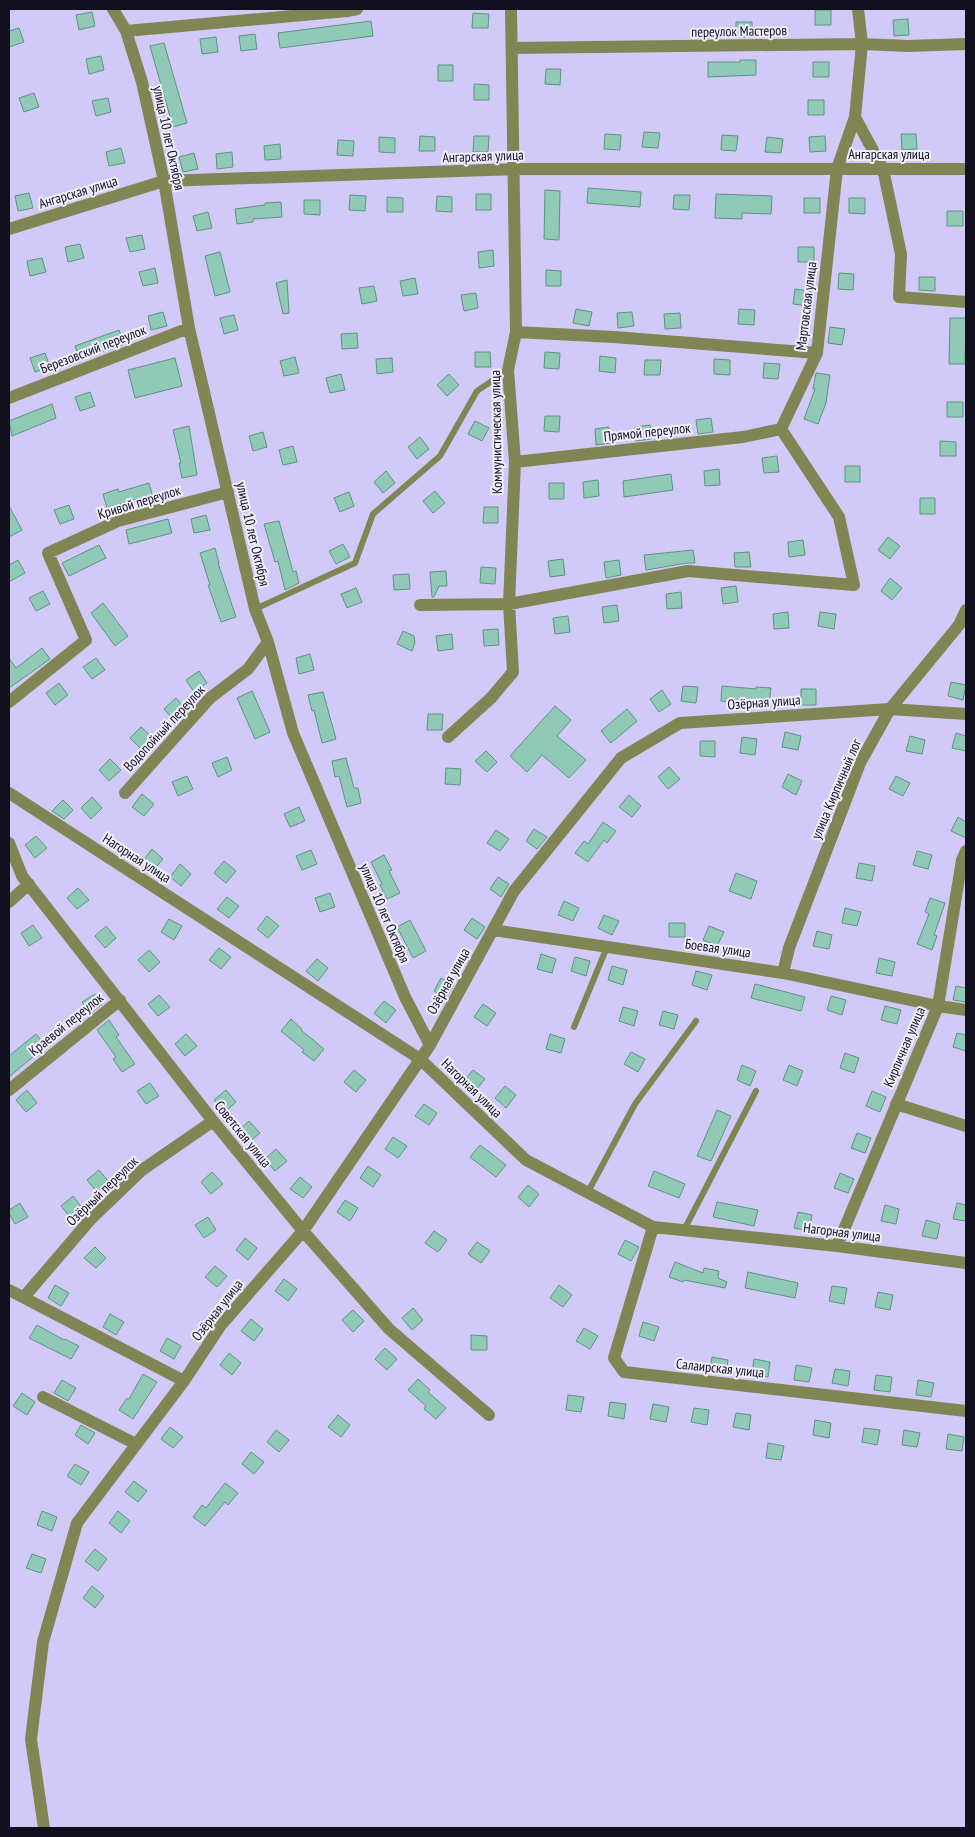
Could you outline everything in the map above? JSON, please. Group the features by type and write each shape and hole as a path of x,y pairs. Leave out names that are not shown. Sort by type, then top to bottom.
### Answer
{"street":[{"name":"улица 10 лет Октября","path":"113,9 126,31 142,82 164,181 189,328 255,609 268,642 293,733 405,997 430,1045"},
{"path":"126,31 357,9"},
{"name":"Коммунистическая улица","path":"448,737 490,698 514,672 509,604 514,462 508,370 516,332 510,9"},
{"name":"Мартовская улица","path":"781,428 817,353 837,169 855,117 862,44 858,9"},
{"name":"переулок Мастеров","path":"512,48 966,44"},
{"path":"855,117 883,169 901,254 898,297 966,302"},
{"name":"Ангарская улица","path":"9,229 164,181 514,169 966,169"},
{"name":"Березовский переулок","path":"9,398 189,328"},
{"path":"516,332 614,337 817,353"},
{"path":"420,604 509,604 688,571 854,585 839,517 781,428"},
{"name":"Прямой переулок","path":"514,462 743,437 781,428"},
{"name":"Кривой переулок","path":"9,702 86,640 48,553 118,521 228,492"},
{"name":"улица Кирпичный лог","path":"783,973 788,948 860,763 890,708 959,625 966,610"},
{"name":"Водопойный переулок","path":"125,793 210,698 248,669 268,642"},
{"name":"Озёрная улица","path":"44,1828 31,1739 43,1642 77,1523 184,1381 221,1324 303,1231 430,1045 514,891 621,758 680,723 890,708 966,714"},
{"name":"Нагорная улица","path":"9,793 420,1060 526,1160 653,1227 837,1246 966,1263"},
{"name":"Советская улица","path":"9,843 22,876 213,1122 303,1231 390,1329 489,1415"},
{"name":"Кирпичная улица","path":"837,1246 938,1006 962,860 966,851"},
{"path":"9,902 29,884"},
{"name":"Боевая улица","path":"493,930 783,973 938,1006 966,1010"},
{"name":"Краевой переулок","path":"9,1090 120,1000"},
{"path":"896,1104 966,1126"},
{"name":"Озёрный переулок","path":"24,1297 90,1220 142,1170 213,1122"},
{"name":"Салаирская улица","path":"653,1227 614,1358 624,1372 966,1412"},
{"path":"9,1290 184,1381"},
{"path":"43,1397 136,1444"}],"lane":[{"path":"255,609 355,563 373,514 440,456 477,391 508,370"},
{"path":"574,1027 607,947"},
{"path":"588,1192 635,1104 696,1021"},
{"path":"684,1230 756,1091"}],"building":[{"path":"815,10 831,10 831,25 815,25"},
{"path":"92,12 95,26 79,30 76,15"},
{"path":"473,13 489,14 488,28 472,28"},
{"path":"908,19 909,35 894,36 893,20"},
{"path":"371,21 373,36 280,48 278,33"},
{"path":"736,22 752,22 752,37 736,37"},
{"path":"19,28 24,42 9,47 9,31"},
{"path":"255,34 257,49 241,51 239,36"},
{"path":"216,37 218,52 202,54 200,39"},
{"path":"164,43 187,123 173,127 150,46"},
{"path":"101,56 104,70 89,74 86,59"},
{"path":"740,60 756,60 756,75 708,77 708,62 740,62"},
{"path":"813,62 829,62 829,77 813,77"},
{"path":"438,65 453,65 453,81 438,81"},
{"path":"546,69 561,69 560,85 545,84"},
{"path":"474,84 489,85 489,100 474,100"},
{"path":"34,93 39,107 24,112 19,98"},
{"path":"108,98 111,112 96,116 92,101"},
{"path":"808,100 824,100 824,115 808,115"},
{"path":"644,132 660,133 658,148 642,147"},
{"path":"605,134 621,135 620,150 604,149"},
{"path":"901,134 916,134 917,149 902,150"},
{"path":"722,135 738,136 736,151 721,150"},
{"path":"420,136 435,137 435,151 419,151"},
{"path":"474,136 489,136 488,152 473,152"},
{"path":"825,136 826,151 810,152 809,137"},
{"path":"379,137 395,138 395,153 379,152"},
{"path":"767,137 783,139 781,153 765,152"},
{"path":"338,140 354,141 353,156 337,155"},
{"path":"280,144 281,159 265,160 264,146"},
{"path":"121,148 125,163 109,166 106,152"},
{"path":"232,152 233,167 217,169 216,154"},
{"path":"194,153 198,169 183,172 179,157"},
{"path":"588,188 641,192 640,207 587,203"},
{"path":"545,190 560,191 559,240 544,239"},
{"path":"29,193 33,208 18,211 15,196"},
{"path":"476,194 491,194 491,210 476,210"},
{"path":"716,194 772,196 771,214 742,213 742,219 715,218"},
{"path":"350,195 366,196 365,211 349,210"},
{"path":"674,195 690,195 689,210 673,209"},
{"path":"437,196 452,197 452,212 436,211"},
{"path":"387,197 403,198 403,212 387,212"},
{"path":"804,198 820,198 820,213 804,213"},
{"path":"849,198 865,198 865,214 849,213"},
{"path":"304,200 320,200 320,215 304,214"},
{"path":"281,202 282,217 253,219 253,222 237,224 235,209"},
{"path":"947,211 963,211 963,226 947,226"},
{"path":"208,212 212,228 197,231 193,216"},
{"path":"142,235 145,249 130,252 126,238"},
{"path":"80,244 84,258 68,262 65,247"},
{"path":"798,247 814,247 814,262 798,262"},
{"path":"493,250 494,266 479,268 478,252"},
{"path":"220,252 230,292 215,296 205,256"},
{"path":"42,258 46,272 30,276 27,261"},
{"path":"155,268 158,283 143,286 139,272"},
{"path":"546,270 561,271 561,286 546,286"},
{"path":"839,273 854,274 853,290 838,289"},
{"path":"919,277 935,277 935,291 919,290"},
{"path":"415,278 418,294 403,296 400,281"},
{"path":"287,280 289,313 283,314 276,283"},
{"path":"374,286 377,301 362,304 359,288"},
{"path":"795,289 811,291 809,306 793,304"},
{"path":"476,293 478,308 464,311 461,295"},
{"path":"576,309 592,312 589,326 573,323"},
{"path":"739,309 755,310 754,325 738,324"},
{"path":"163,312 167,326 151,330 148,316"},
{"path":"632,312 634,326 618,328 617,313"},
{"path":"680,313 681,328 665,329 664,314"},
{"path":"234,315 238,330 224,334 220,318"},
{"path":"950,318 966,318 965,364 949,364"},
{"path":"830,327 845,329 842,345 828,343"},
{"path":"119,330 124,344 80,360 75,346"},
{"path":"357,333 358,348 342,349 341,334"},
{"path":"475,352 490,352 491,367 475,367"},
{"path":"545,352 560,353 559,369 544,368"},
{"path":"45,353 50,367 35,372 30,358"},
{"path":"600,356 616,358 615,373 599,371"},
{"path":"295,357 299,373 284,376 280,361"},
{"path":"175,358 182,386 135,398 128,370"},
{"path":"392,358 393,372 377,374 376,359"},
{"path":"714,359 730,360 730,375 714,374"},
{"path":"645,360 661,360 660,375 644,375"},
{"path":"764,363 780,364 778,379 763,378"},
{"path":"816,373 830,375 826,403 818,424 804,419 815,389 813,389"},
{"path":"341,374 345,390 330,393 326,378"},
{"path":"449,374 459,385 447,396 437,385"},
{"path":"90,392 95,406 80,411 75,397"},
{"path":"947,402 963,402 963,417 947,417"},
{"path":"52,404 56,418 12,436 9,421"},
{"path":"545,416 560,416 559,432 544,431"},
{"path":"711,418 713,432 698,434 696,420"},
{"path":"475,421 489,428 482,441 468,434"},
{"path":"650,425 651,439 636,441 635,427"},
{"path":"189,426 197,475 182,478 179,463 181,463 173,430"},
{"path":"609,427 611,443 596,445 595,429"},
{"path":"263,432 267,447 253,451 249,436"},
{"path":"420,437 429,449 417,459 408,447"},
{"path":"940,441 956,442 956,456 940,456"},
{"path":"293,446 297,462 283,465 279,450"},
{"path":"777,456 779,472 764,473 762,458"},
{"path":"845,466 860,466 860,482 845,482"},
{"path":"719,469 720,485 705,486 704,471"},
{"path":"386,471 395,483 383,493 374,482"},
{"path":"671,474 673,490 624,497 623,481"},
{"path":"598,480 599,496 584,498 583,482"},
{"path":"149,483 153,498 138,502 137,499 107,508 103,494 118,489 119,492"},
{"path":"549,483 564,483 564,499 549,499"},
{"path":"435,491 445,503 433,513 423,501"},
{"path":"349,492 354,506 340,512 334,498"},
{"path":"920,498 935,498 935,514 920,514"},
{"path":"69,505 74,519 60,524 54,510"},
{"path":"9,506 22,530 9,537"},
{"path":"484,507 498,507 498,523 483,523"},
{"path":"206,515 210,530 194,533 191,519"},
{"path":"168,519 172,533 129,544 126,530"},
{"path":"279,521 293,572 296,571 299,583 285,590 278,561 275,562 264,524"},
{"path":"888,537 900,546 890,559 878,550"},
{"path":"803,540 805,555 789,557 788,542"},
{"path":"343,544 350,557 336,564 329,551"},
{"path":"99,545 106,558 69,576 62,563"},
{"path":"215,548 236,617 221,622 208,585 210,585 200,553"},
{"path":"693,550 695,563 646,570 644,555"},
{"path":"749,552 751,567 735,567 734,553"},
{"path":"563,559 565,575 550,577 548,561"},
{"path":"18,560 25,573 9,582 9,565"},
{"path":"619,560 621,575 606,578 604,562"},
{"path":"481,567 496,568 495,584 480,583"},
{"path":"446,571 447,586 439,586 434,597 432,597 430,572"},
{"path":"409,574 410,589 394,590 393,575"},
{"path":"890,578 902,588 892,600 881,591"},
{"path":"736,586 738,602 723,604 721,588"},
{"path":"356,588 362,602 347,608 341,594"},
{"path":"43,591 50,604 36,611 29,598"},
{"path":"681,592 682,608 667,609 666,594"},
{"path":"103,603 128,636 115,646 91,613"},
{"path":"617,605 619,621 604,623 602,607"},
{"path":"788,612 789,628 774,629 773,614"},
{"path":"820,612 836,614 834,629 818,626"},
{"path":"568,616 570,632 555,634 553,618"},
{"path":"498,629 499,645 484,646 483,630"},
{"path":"403,631 414,636 415,642 412,651 397,644"},
{"path":"452,634 453,649 438,651 436,636"},
{"path":"42,648 50,659 9,688 9,658 16,668"},
{"path":"310,654 314,670 299,674 296,658"},
{"path":"96,658 105,670 92,679 83,667"},
{"path":"199,671 207,683 194,692 186,680"},
{"path":"951,682 966,685 963,700 948,696"},
{"path":"59,683 68,695 55,705 46,693"},
{"path":"683,686 698,687 696,703 681,701"},
{"path":"722,686 756,689 756,687 771,688 769,704 736,700 736,703 721,701"},
{"path":"801,689 816,689 816,705 801,705"},
{"path":"662,690 671,704 659,712 650,699"},
{"path":"252,691 270,732 255,739 237,698"},
{"path":"323,692 336,739 322,743 314,710 312,711 308,695"},
{"path":"176,698 186,709 174,720 164,709"},
{"path":"555,706 571,720 557,736 586,760 569,778 542,755 527,772 510,756"},
{"path":"627,709 637,721 611,743 601,731"},
{"path":"428,714 443,714 442,730 427,730"},
{"path":"141,727 152,737 140,748 130,738"},
{"path":"785,732 801,736 798,750 782,747"},
{"path":"956,733 966,736 966,751 952,748"},
{"path":"910,736 925,740 922,754 906,751"},
{"path":"742,737 757,739 755,755 740,753"},
{"path":"700,741 715,741 715,757 700,756"},
{"path":"486,751 497,762 487,772 475,761"},
{"path":"227,757 232,770 218,777 212,763"},
{"path":"346,758 354,788 358,788 361,803 347,807 339,776 335,777 332,761"},
{"path":"110,759 121,770 109,781 99,770"},
{"path":"669,767 680,779 668,789 658,777"},
{"path":"446,768 461,769 460,785 445,784"},
{"path":"788,774 802,781 796,795 782,787"},
{"path":"187,776 193,789 178,796 172,782"},
{"path":"896,776 910,783 903,796 889,789"},
{"path":"142,794 154,804 144,816 132,807"},
{"path":"629,795 641,806 632,817 619,807"},
{"path":"92,797 102,808 91,819 81,808"},
{"path":"63,800 73,810 64,819 52,811"},
{"path":"299,807 305,821 290,827 284,814"},
{"path":"958,817 966,822 966,838 951,831"},
{"path":"603,822 616,831 607,843 604,840 588,862 575,853 584,841 588,844"},
{"path":"534,829 547,837 537,849 526,841"},
{"path":"496,830 509,839 500,851 487,843"},
{"path":"36,836 47,848 35,858 25,845"},
{"path":"152,849 163,859 153,871 142,862"},
{"path":"311,850 317,864 302,870 296,856"},
{"path":"917,851 932,855 928,869 913,865"},
{"path":"384,855 392,870 389,871 400,893 387,899 371,862"},
{"path":"224,861 236,871 226,883 214,873"},
{"path":"859,863 875,866 872,881 856,878"},
{"path":"180,864 191,874 181,886 170,877"},
{"path":"736,873 757,881 751,899 729,891"},
{"path":"498,877 509,884 501,897 490,889"},
{"path":"78,888 89,900 77,909 67,898"},
{"path":"330,893 335,907 320,912 315,898"},
{"path":"227,897 239,906 229,918 217,909"},
{"path":"930,898 945,903 934,935 937,936 932,950 917,944 929,914 925,912"},
{"path":"564,901 579,908 573,921 558,915"},
{"path":"845,908 861,912 857,926 842,923"},
{"path":"604,915 619,921 612,935 598,928"},
{"path":"267,916 279,926 268,938 257,929"},
{"path":"472,918 485,927 477,939 464,930"},
{"path":"169,919 182,926 174,940 161,932"},
{"path":"410,920 426,951 413,958 397,927"},
{"path":"669,923 685,923 685,937 669,937"},
{"path":"33,925 42,938 29,946 21,933"},
{"path":"106,926 116,938 105,948 95,936"},
{"path":"709,926 724,932 717,946 703,940"},
{"path":"817,931 832,935 829,949 813,946"},
{"path":"219,948 231,957 221,969 209,960"},
{"path":"149,950 160,962 149,972 138,960"},
{"path":"541,954 556,959 552,973 537,969"},
{"path":"575,957 590,961 586,976 571,971"},
{"path":"879,958 895,962 892,976 876,973"},
{"path":"317,959 328,968 318,981 306,971"},
{"path":"612,966 627,970 623,985 608,980"},
{"path":"696,971 712,975 707,990 692,985"},
{"path":"441,978 454,985 446,998 434,991"},
{"path":"755,984 805,997 801,1011 751,998"},
{"path":"956,986 966,988 966,1002 953,1000"},
{"path":"95,994 102,1004 90,1014 82,1002"},
{"path":"159,995 170,1007 158,1016 148,1004"},
{"path":"831,996 846,1000 842,1015 827,1010"},
{"path":"384,1001 396,1010 386,1023 374,1013"},
{"path":"483,1004 496,1013 487,1026 474,1017"},
{"path":"885,1006 901,1010 897,1024 881,1020"},
{"path":"623,1007 638,1011 634,1026 619,1021"},
{"path":"663,1011 678,1015 674,1029 659,1025"},
{"path":"291,1019 324,1049 314,1061 281,1031"},
{"path":"109,1020 119,1035 116,1037 135,1064 122,1072 113,1059 116,1057 97,1030"},
{"path":"957,1033 966,1035 966,1051 953,1047"},
{"path":"36,1034 46,1046 9,1077 9,1056"},
{"path":"186,1034 197,1046 185,1056 175,1044"},
{"path":"550,1034 565,1039 561,1053 546,1049"},
{"path":"631,1052 645,1059 638,1072 624,1064"},
{"path":"845,1053 859,1058 854,1073 840,1068"},
{"path":"742,1065 756,1071 750,1086 737,1080"},
{"path":"789,1065 803,1071 797,1086 783,1080"},
{"path":"354,1070 366,1080 356,1092 344,1082"},
{"path":"473,1070 485,1079 475,1091 463,1082"},
{"path":"150,1083 159,1096 146,1104 137,1091"},
{"path":"505,1086 516,1095 506,1108 495,1098"},
{"path":"27,1090 37,1103 26,1112 16,1100"},
{"path":"226,1090 236,1102 225,1112 214,1100"},
{"path":"872,1091 886,1097 880,1112 866,1106"},
{"path":"424,1104 437,1113 429,1125 415,1116"},
{"path":"717,1110 731,1116 711,1161 697,1156"},
{"path":"249,1121 260,1133 248,1143 238,1131"},
{"path":"857,1133 871,1138 865,1153 851,1148"},
{"path":"393,1137 407,1146 398,1158 385,1149"},
{"path":"480,1145 506,1165 496,1177 470,1157"},
{"path":"276,1149 287,1161 275,1171 265,1159"},
{"path":"368,1166 381,1175 373,1187 360,1178"},
{"path":"99,1170 109,1182 97,1192 87,1180"},
{"path":"654,1171 685,1184 679,1198 648,1186"},
{"path":"212,1172 223,1184 211,1194 201,1182"},
{"path":"840,1173 854,1179 848,1193 834,1188"},
{"path":"300,1177 312,1187 303,1198 290,1189"},
{"path":"528,1185 539,1194 529,1207 518,1197"},
{"path":"73,1196 83,1209 71,1218 61,1206"},
{"path":"345,1200 358,1208 350,1221 337,1212"},
{"path":"717,1202 758,1210 754,1226 713,1217"},
{"path":"20,1203 28,1217 15,1224 9,1210"},
{"path":"957,1203 966,1205 966,1221 953,1219"},
{"path":"885,1205 899,1209 896,1224 881,1221"},
{"path":"798,1212 812,1215 809,1231 794,1228"},
{"path":"208,1217 216,1230 204,1238 195,1225"},
{"path":"926,1220 940,1224 937,1239 922,1236"},
{"path":"434,1231 447,1240 438,1252 425,1243"},
{"path":"245,1238 257,1248 248,1260 236,1250"},
{"path":"625,1240 639,1247 631,1261 618,1254"},
{"path":"477,1242 490,1251 481,1263 468,1254"},
{"path":"95,1247 106,1258 96,1268 84,1258"},
{"path":"675,1262 703,1273 704,1268 719,1271 718,1278 727,1282 725,1288 684,1280 683,1282 669,1277"},
{"path":"215,1266 227,1276 217,1287 205,1277"},
{"path":"748,1272 798,1283 795,1298 745,1288"},
{"path":"284,1279 297,1289 288,1301 275,1291"},
{"path":"55,1285 69,1293 61,1306 48,1298"},
{"path":"559,1285 572,1295 563,1307 550,1298"},
{"path":"832,1286 847,1288 844,1304 829,1301"},
{"path":"878,1292 893,1295 890,1310 875,1307"},
{"path":"413,1308 423,1320 412,1330 402,1318"},
{"path":"353,1310 364,1321 353,1332 342,1320"},
{"path":"110,1314 124,1322 116,1335 103,1327"},
{"path":"251,1319 263,1329 254,1341 241,1331"},
{"path":"643,1322 659,1327 654,1341 639,1336"},
{"path":"37,1325 79,1346 71,1359 29,1338"},
{"path":"584,1328 598,1336 590,1349 576,1341"},
{"path":"471,1335 487,1336 487,1350 471,1350"},
{"path":"167,1338 181,1346 174,1359 160,1351"},
{"path":"385,1348 397,1359 387,1370 375,1359"},
{"path":"229,1353 241,1363 232,1375 220,1365"},
{"path":"712,1357 728,1360 726,1374 710,1372"},
{"path":"754,1359 770,1362 768,1377 752,1374"},
{"path":"796,1365 812,1368 809,1382 794,1380"},
{"path":"835,1369 850,1371 848,1386 832,1383"},
{"path":"143,1374 157,1382 133,1419 119,1410 127,1398 129,1399"},
{"path":"876,1375 892,1377 890,1392 874,1390"},
{"path":"418,1379 430,1390 428,1392 446,1408 436,1419 424,1409 426,1406 408,1390"},
{"path":"62,1380 76,1388 68,1401 54,1393"},
{"path":"918,1380 934,1383 931,1397 916,1395"},
{"path":"22,1393 35,1402 27,1415 13,1406"},
{"path":"568,1395 584,1397 581,1412 566,1410"},
{"path":"610,1402 626,1404 624,1419 608,1416"},
{"path":"653,1404 669,1407 666,1422 650,1419"},
{"path":"694,1408 709,1410 707,1425 691,1422"},
{"path":"736,1413 751,1415 749,1430 733,1427"},
{"path":"338,1415 350,1425 341,1437 328,1427"},
{"path":"815,1420 831,1423 829,1438 813,1435"},
{"path":"81,1425 95,1433 88,1444 75,1435"},
{"path":"170,1427 183,1437 173,1448 161,1439"},
{"path":"864,1428 880,1430 877,1445 862,1442"},
{"path":"276,1430 289,1440 279,1452 267,1442"},
{"path":"904,1430 920,1433 917,1447 902,1445"},
{"path":"948,1434 964,1437 962,1451 946,1449"},
{"path":"768,1443 784,1446 781,1460 766,1458"},
{"path":"251,1452 264,1462 254,1474 242,1464"},
{"path":"75,1464 89,1472 81,1485 67,1476"},
{"path":"134,1481 147,1491 138,1502 125,1492"},
{"path":"225,1483 238,1493 228,1505 225,1502 205,1526 193,1517 202,1505 206,1508"},
{"path":"42,1511 57,1517 52,1531 37,1525"},
{"path":"118,1511 130,1521 121,1533 109,1523"},
{"path":"95,1549 107,1559 98,1571 85,1561"},
{"path":"32,1554 46,1559 41,1573 26,1568"},
{"path":"92,1586 104,1596 95,1608 83,1598"}]}
